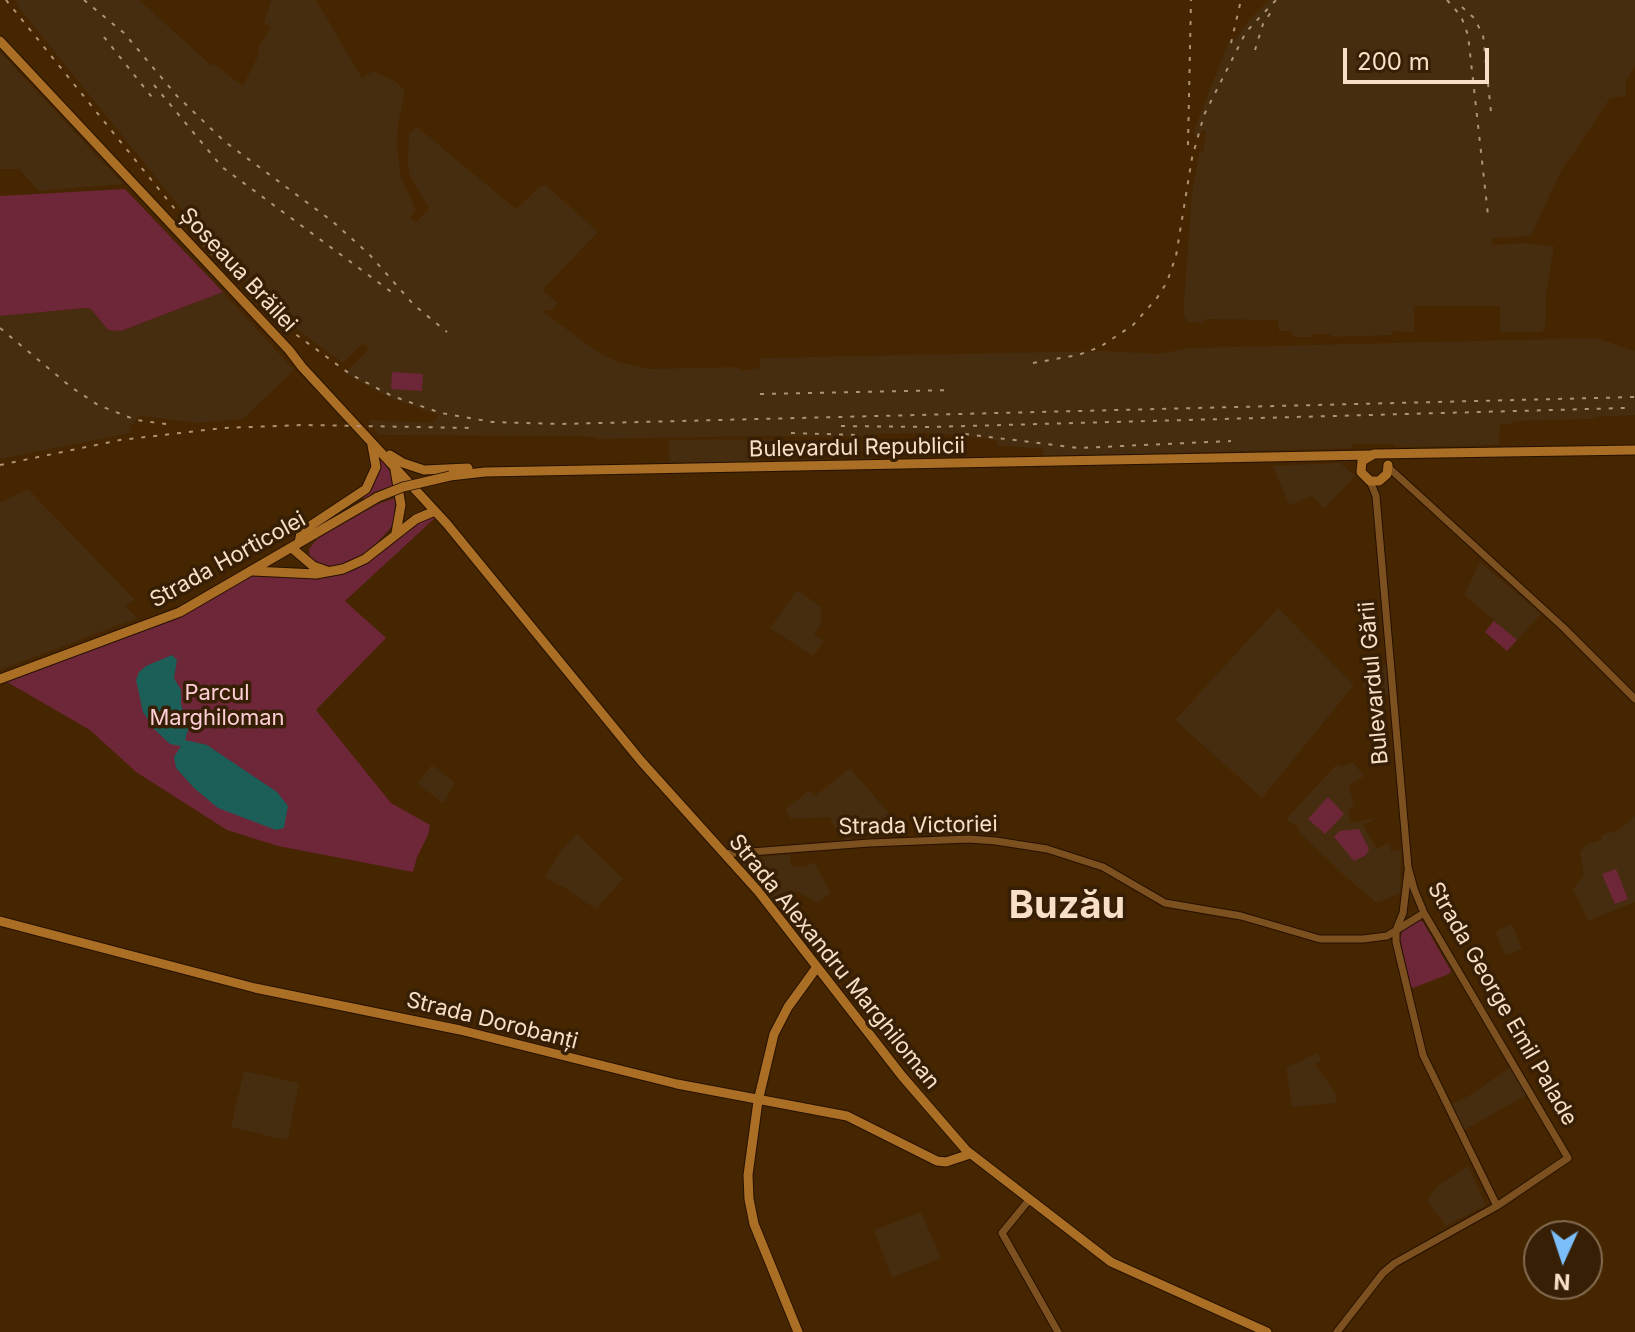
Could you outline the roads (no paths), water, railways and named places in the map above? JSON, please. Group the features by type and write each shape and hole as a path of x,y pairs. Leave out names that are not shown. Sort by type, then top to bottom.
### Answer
{"main road":[{"name":"Șoseaua Brăilei","path":"0,41 447,524"},
{"path":"373,442 397,460 419,469 485,467 527,472"},
{"path":"330,572 313,566 296,546 301,532 366,489 374,476 376,463 373,442"},
{"name":"Bulevardul Republicii","path":"378,497 420,481 450,476 527,472 1635,450"},
{"path":"1340,456 1374,481 1385,477 1388,466 1405,453"},
{"path":"1361,471 1362,461 1374,455 1388,466"},
{"path":"394,465 401,505 396,533"},
{"name":"Strada Horticolei","path":"0,679 180,612 378,497"},
{"path":"250,571 330,572 355,565 416,519 435,511"},
{"name":"Strada Alexandru Marghiloman","path":"447,524 641,761 758,891 907,1082 970,1154 1111,1262 1267,1332"},
{"path":"308,560 311,536"},
{"path":"266,563 266,569 275,572"},
{"name":"Strada Dorobanți","path":"0,921 240,984 460,1030 663,1081 852,1118 937,1161 946,1162 970,1154"},
{"path":"798,1332 754,1224 749,1199 749,1163 758,1101 774,1034 788,1007 817,967"}],"street":[{"path":"1388,466 1564,628 1635,699"},
{"name":"Bulevardul Gării","path":"1374,481 1408,867"},
{"name":"Strada Victoriei","path":"724,854 969,839 1047,849 1118,873 1165,903 1241,916 1320,939 1380,937 1424,913"},
{"path":"1337,1332 1383,1273 1395,1263 1497,1206 1423,1055 1396,942 1408,867"},
{"name":"Strada George Emil Palade","path":"1408,867 1424,913 1568,1158 1497,1206"},
{"path":"1029,1200 1002,1233 1058,1332"}],"water":[{"path":"172,655 177,660 174,678 181,690 181,705 189,727 185,740 207,745 277,792 288,806 284,828 276,830 218,808 176,768 174,757 181,746 170,744 155,730 143,712 136,680 146,666"}],"railway":[{"path":"6,0 208,250 255,300 350,374 392,396 441,413 492,422 560,424 1635,397"},
{"path":"84,0 124,33 177,96 224,141 332,221 369,254 414,305 447,332"},
{"path":"1188,145 1191,0"},
{"path":"1231,43 1241,0"},
{"path":"1033,363 1078,355 1100,347 1133,325 1157,298 1167,282 1176,256 1192,158 1204,115 1246,32 1276,0"},
{"path":"1447,0 1461,16 1468,35 1488,215"},
{"path":"1462,7 1474,18 1483,35 1491,112"},
{"path":"1255,50 1263,24 1271,12"},
{"path":"104,37 155,101"},
{"path":"154,85 222,167 394,294"},
{"path":"0,328 71,387 98,405 136,420 174,425"},
{"path":"760,394 952,390"},
{"path":"841,426 930,427 1625,408"},
{"path":"0,465 120,440 223,428 304,425 472,428"},
{"path":"791,433 855,435"},
{"path":"965,434 1079,448 1231,441"}],"district":[{"name":"Buzău","path":"1067,907"}],"park label":[{"name":"Parcul Marghiloman","path":"217,706"}]}
